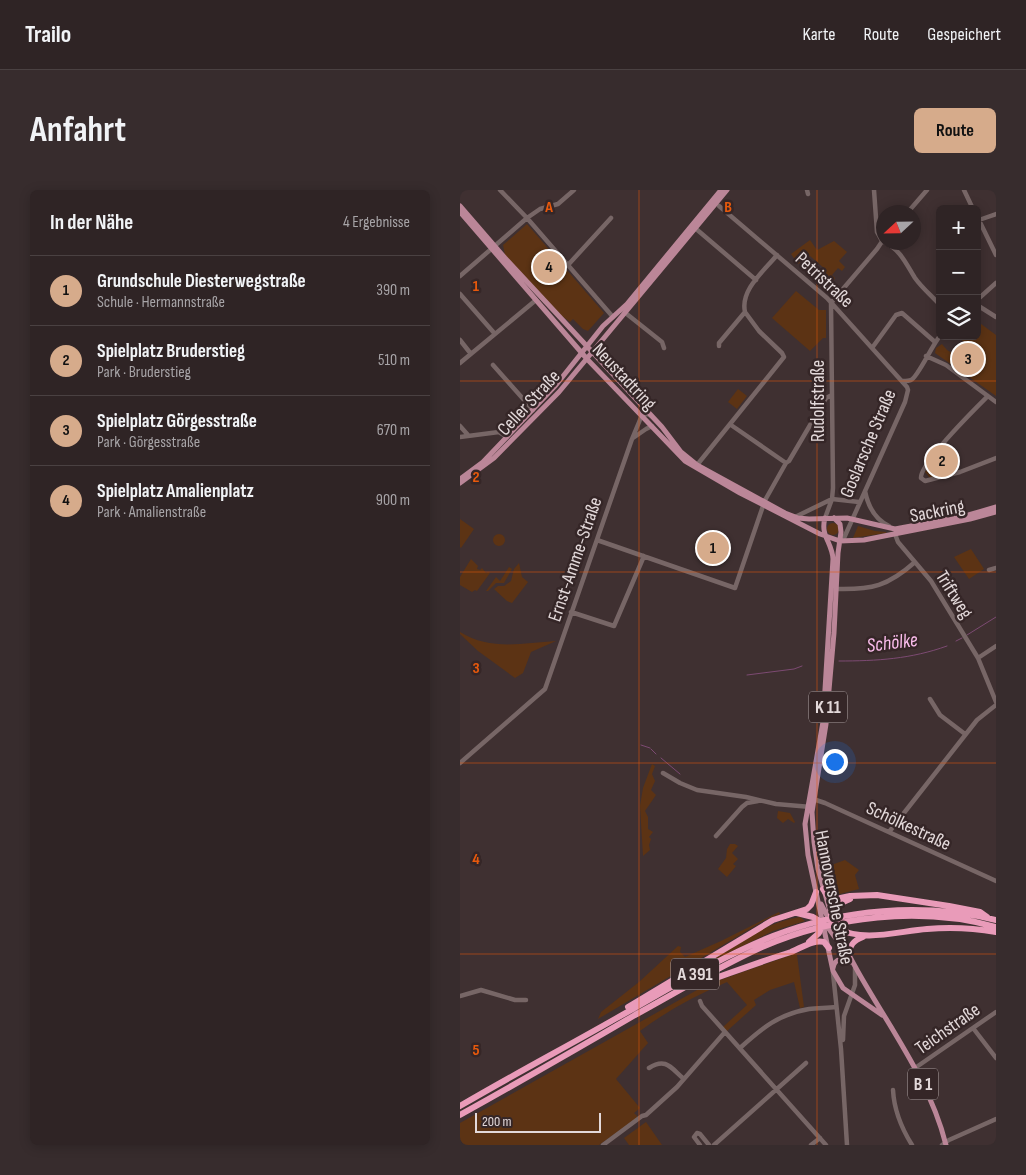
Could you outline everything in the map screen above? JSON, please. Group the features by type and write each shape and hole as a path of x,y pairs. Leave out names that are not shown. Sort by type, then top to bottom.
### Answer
{"highway":[{"path":"594,1030 721,950 773,920 810,907 816,892"},
{"path":"824,892 834,899 860,896 898,898 949,906 980,912 993,919"},
{"path":"802,947 819,933 841,903 860,896"},
{"name":"A 391","path":"460,1104 720,960 767,938 880,911 915,910 946,912 993,919"},
{"path":"794,913 828,920"},
{"name":"A 391","path":"854,918 914,917 954,919 996,927"},
{"path":"836,928 852,934 869,935 943,928 996,932"},
{"name":"A 391","path":"460,1115 678,991 746,955 800,930"},
{"path":"849,957 849,951 853,942 869,935"},
{"path":"678,991 821,941 828,945"}],"main road":[{"name":"Celler Straße","path":"460,484 478,471 587,359 623,312 717,202 722,190"},
{"name":"Celler Straße","path":"623,312 727,190"},
{"name":"Neustadtring","path":"460,206 536,300 587,359 692,466 764,504 795,517"},
{"name":"Neustadtring","path":"460,212 593,352 653,417 682,452 697,465 798,523 826,537 840,541"},
{"path":"613,317 623,312"},
{"name":"Celler Straße","path":"609,332 613,317"},
{"name":"Celler Straße","path":"530,417 533,410 613,317"},
{"name":"Celler Straße","path":"460,479 509,439"},
{"name":"Sackring","path":"840,541 864,540 884,536 895,531 965,516 996,507"},
{"name":"Sackring","path":"895,531 970,519 996,512"},
{"path":"795,517 809,519 852,519 895,531"},
{"name":"K 11","path":"810,807 823,722 833,558 832,550 823,528 825,518"},
{"name":"K 11","path":"811,798 826,724 840,541 840,526 834,518"},
{"name":"Hannoversche Straße","path":"810,807 814,848 828,920 828,945 833,971 840,984 879,1013 891,1027"},
{"name":"Hannoversche Straße","path":"810,807 805,822 806,848 816,892 828,920 836,928 855,968 891,1027 933,1105 944,1144"},
{"path":"816,892 828,920 849,957 839,959 835,963 833,971"}],"street":[{"path":"500,190 528,218 613,317"},
{"path":"460,276 528,218 540,209 558,204 574,190"},
{"path":"874,190 876,218"},
{"path":"914,205 928,190"},
{"path":"964,190 971,205"},
{"name":"Petristraße","path":"717,202 831,303 903,381"},
{"path":"981,217 996,214"},
{"path":"568,265 611,218"},
{"path":"981,224 996,255"},
{"path":"695,228 756,280"},
{"path":"831,303 877,250"},
{"path":"896,250 909,264 915,277 936,301"},
{"path":"697,465 784,357 759,331 745,312 744,304 747,293 777,255"},
{"path":"981,296 996,283"},
{"path":"460,294 494,334"},
{"path":"460,363 536,300"},
{"name":"Rudolfstraße","path":"825,518 832,499 833,488 831,303"},
{"path":"981,308 996,317"},
{"path":"623,312 662,342 664,348"},
{"path":"719,346 719,343 745,312"},
{"path":"872,348 896,315 900,313 907,315 935,342"},
{"path":"460,340 471,354"},
{"name":"Goslarsche Straße","path":"840,541 844,538 905,402 908,390 903,381 909,381 914,377 935,342"},
{"path":"926,356 946,365 996,402"},
{"name":"Celler Straße","path":"493,365 533,410"},
{"path":"597,540 735,588 764,504 786,463 789,461 826,398 832,395"},
{"path":"988,396 940,448 922,472 921,478 925,482 960,472 996,458"},
{"path":"642,416 648,414 653,417"},
{"name":"Ernst-Amme-Straße","path":"460,763 544,690 632,439 642,416"},
{"path":"731,425 786,463"},
{"path":"460,426 468,435"},
{"path":"632,439 646,428 652,426"},
{"path":"460,437 499,432 509,439"},
{"path":"865,490 869,507 880,521 895,531"},
{"path":"795,517 832,499 860,502"},
{"name":"Triftweg","path":"895,531 898,542 931,581 978,658 996,703"},
{"path":"572,612 614,626 644,556"},
{"path":"836,589 874,587 901,575 915,562"},
{"path":"989,570 996,568"},
{"path":"978,658 996,646"},
{"path":"930,699 940,715 966,734"},
{"path":"889,832 966,734 982,715 996,703"},
{"name":"Hannoversche Straße","path":"663,773 691,788 776,804 810,807"},
{"name":"Schölkestraße","path":"811,798 996,881"},
{"path":"716,836 742,806 747,803 760,801"},
{"path":"842,1049 845,1011 856,981 855,968"},
{"path":"833,971 842,1049 847,1145"},
{"path":"460,996 481,990 515,1000 526,1000"},
{"path":"700,1001 702,1006 826,1145"},
{"path":"740,1048 756,1033 783,1016 812,1009 836,1007"},
{"name":"Teichstraße","path":"914,1068 996,1012"},
{"path":"838,1020 843,1027"},
{"path":"973,1028 996,1058"},
{"path":"603,1145 652,1110 684,1079 725,1032"},
{"path":"649,1068 664,1062 684,1079"},
{"path":"714,1145 806,1063"},
{"path":"893,1090 894,1103 904,1131 912,1145"},
{"path":"944,1144 996,1119"},
{"path":"700,1145 694,1137 697,1133 709,1145"},
{"path":"812,1145 820,1138"}],"shaded area":[{"path":"527,224 604,313 588,331 583,329 573,319 570,322 562,316 505,255 503,245"},
{"path":"810,240 817,250 834,241 847,252 839,261 845,267 842,271 838,268 832,275 835,278 833,281 823,273 825,269 810,256 798,264 791,254"},
{"path":"796,291 819,310 826,310 826,338 823,338 810,351 772,318"},
{"path":"981,324 996,335 996,396 935,353 936,348 942,344 947,350 957,356 967,344 962,340 981,340"},
{"path":"738,389 747,396 737,409 728,402"},
{"path":"942,451 957,470 930,478 925,472"},
{"path":"460,519 474,529 461,548 460,547"},
{"path":"833,523 839,529 833,535 827,529"},
{"path":"858,526 886,532 886,533 853,538"},
{"path":"501,534 504,535 504,545 497,546 494,545 493,538 494,535"},
{"path":"971,549 984,569 969,579 954,557"},
{"path":"471,559 478,566 477,569 480,570 482,568 486,573 490,573 477,591 472,592 460,585 460,577"},
{"path":"519,563 522,577 528,582 512,603 494,589 498,586 504,586 511,581 514,569"},
{"path":"509,567 512,569 504,583 496,583 486,591 496,577 500,581"},
{"path":"460,632 471,638 495,644 556,641 531,652 523,673 515,678 478,651"},
{"path":"652,764 655,766 652,774 655,781 651,790 656,795 645,811 648,817 648,829 653,832 649,837 651,839 650,850 643,856 640,806 643,788"},
{"path":"778,811 790,813 795,822 788,819 783,823 777,818"},
{"path":"730,844 738,846 732,853 738,859 733,864 736,866 727,877 718,869 726,858 727,849"},
{"path":"845,860 859,870 855,875 859,889 836,895 832,891 826,867"},
{"path":"779,912 780,914 767,919 598,1019 601,1012 639,982 678,946 681,947 680,952 685,957"},
{"path":"800,917 805,921 773,931 714,960 713,958 766,928"},
{"path":"794,954 797,955 804,1007 800,1008 794,982 770,990 754,1000 756,1005 727,1031 723,1027 747,1005 727,982 682,1004 640,1031 648,1043 616,1079 640,1108 634,1113 638,1117 599,1145 460,1145 460,1123 706,985"},
{"path":"646,1122 662,1145 629,1145 624,1138"}],"waterway":[{"name":"Schölke","path":"967,635 996,617"},
{"name":"Schölke","path":"956,641 962,638"},
{"name":"Schölke","path":"839,661 894,658 920,654 947,646"},
{"name":"Schölke","path":"747,675 794,669 802,666"},
{"name":"Schölke","path":"641,745 650,748"},
{"path":"651,749 656,754"},
{"path":"661,758 680,774"}],"place":[{"name":"Spielplatz Amalienplatz","path":"549,267"},
{"name":"Spielplatz Görgesstraße","path":"968,359"},
{"name":"Spielplatz Bruderstieg","path":"942,461"},
{"name":"Grundschule Diesterwegstraße","path":"713,548"}]}
